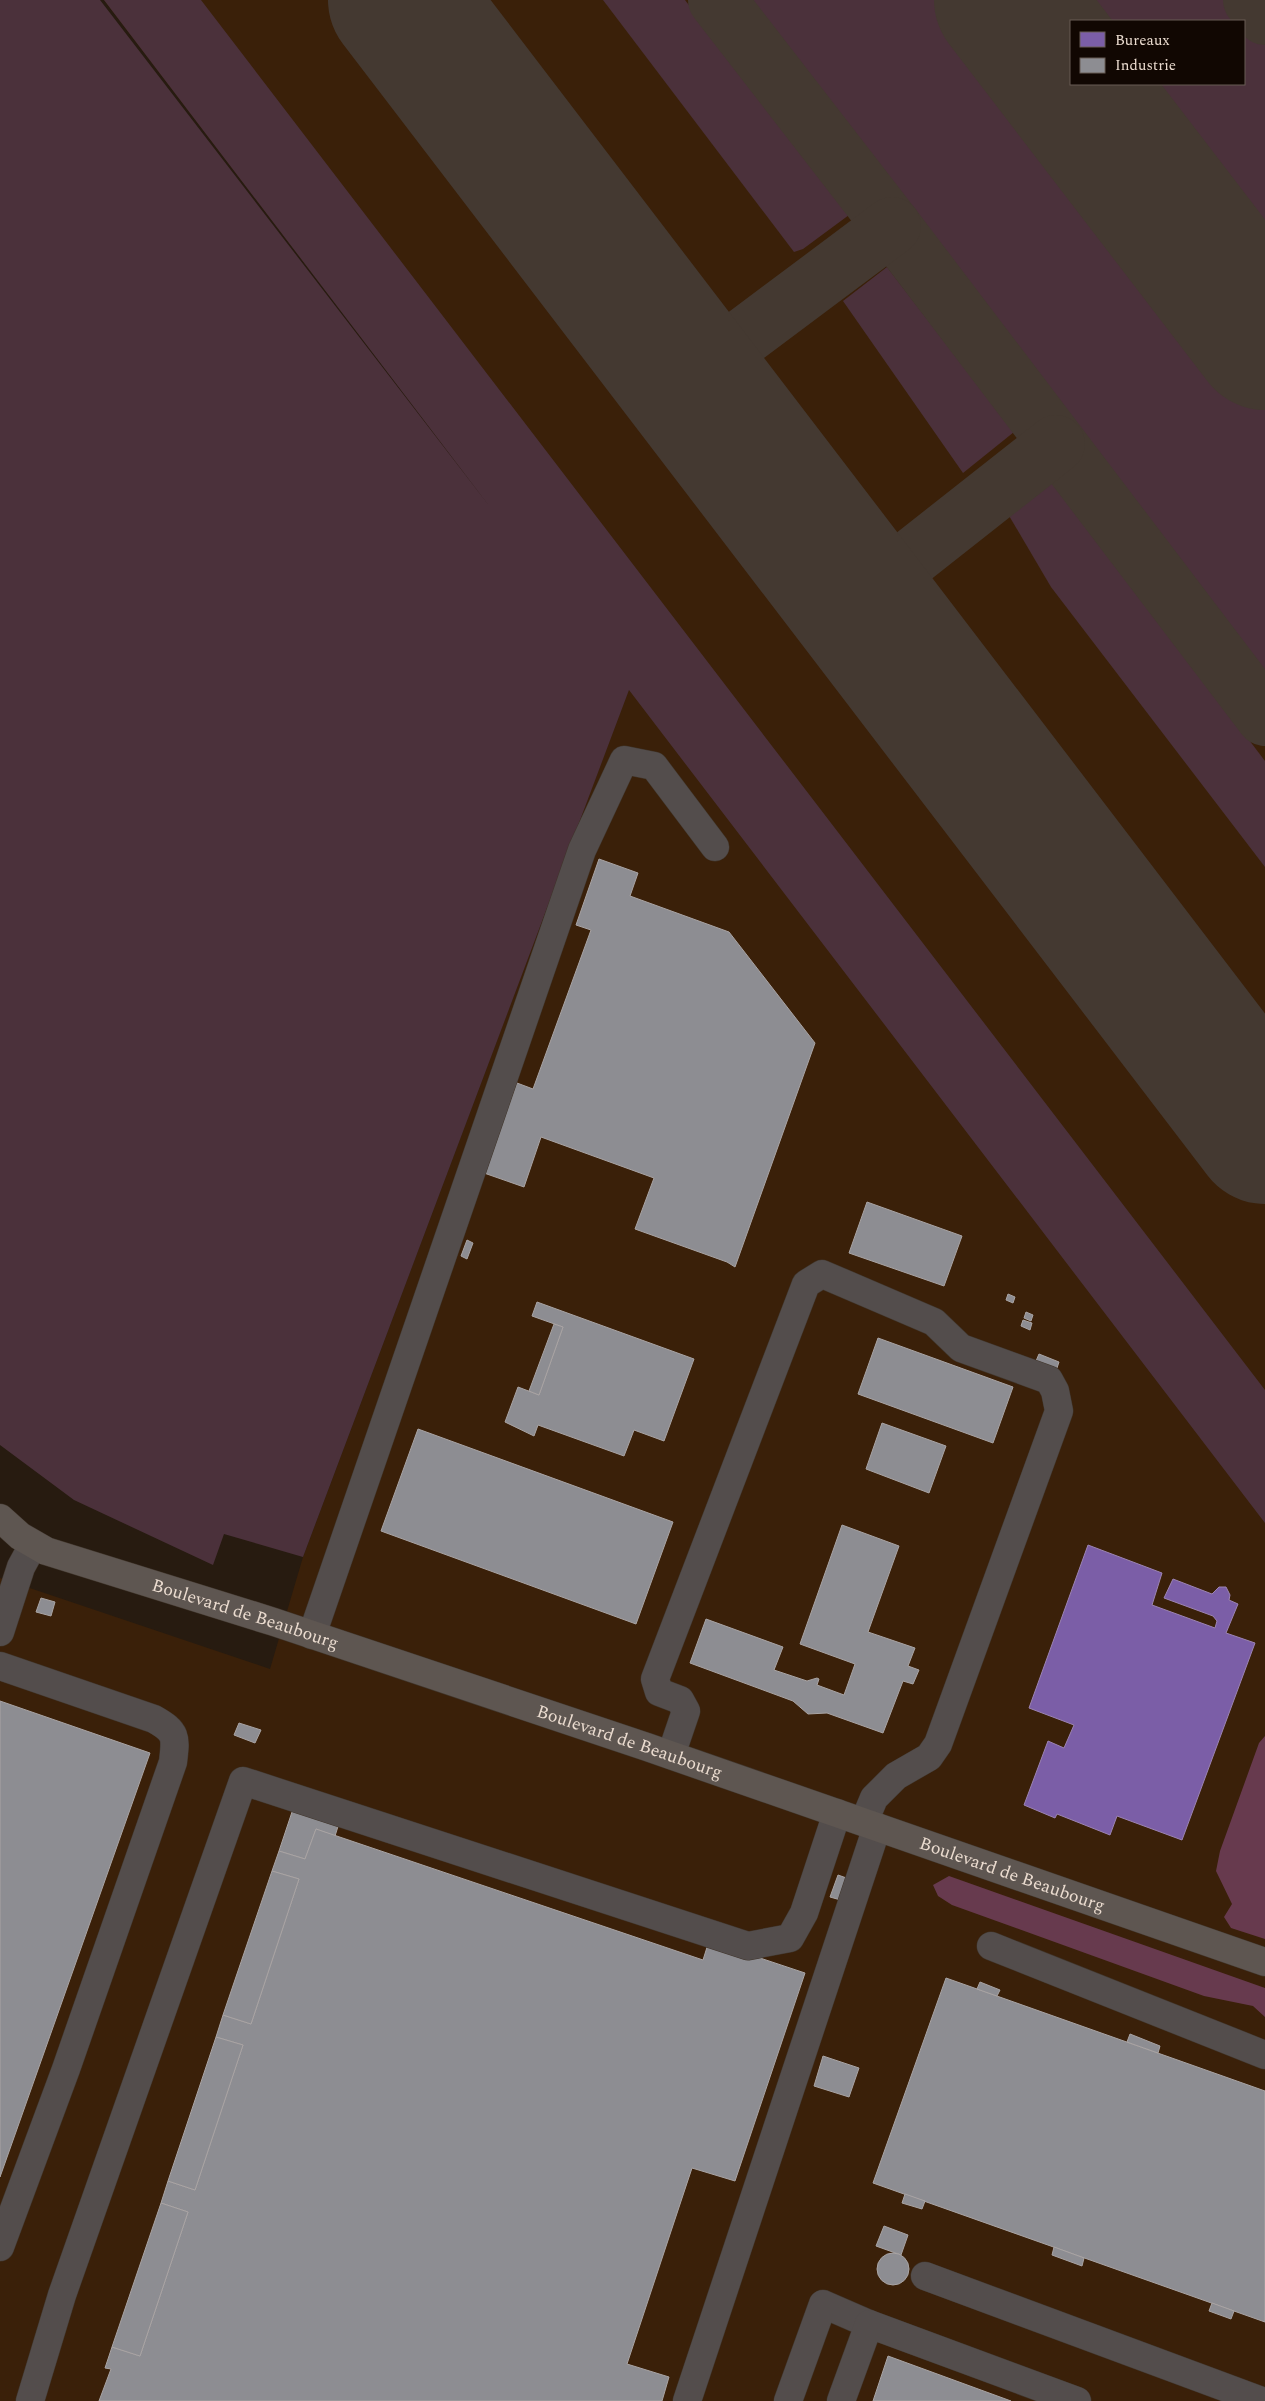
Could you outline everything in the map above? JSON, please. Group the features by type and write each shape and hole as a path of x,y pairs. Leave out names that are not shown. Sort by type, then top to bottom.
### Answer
{"main road":[{"name":"Boulevard de Beaubourg","path":"0,1518 20,1536 46,1551 312,1635 671,1755 837,1813 872,1816 1265,1962"}],"lane":[{"path":"312,1635 582,850 624,760 654,766 716,847"},
{"path":"671,1755 686,1711 680,1700 659,1692 655,1680 806,1284 822,1274 934,1322 961,1348 1049,1380 1055,1391 1059,1411 938,1744 929,1758 896,1776 872,1816 687,2401"},
{"path":"0,1632 21,1567 33,1545"},
{"path":"0,1666 154,1719 168,1726 174,1733 175,1744 173,1762 66,2069 0,2247"},
{"path":"30,2401 62,2295 242,1781 748,1946 790,1938 804,1913 837,1813"},
{"path":"990,1946 1265,2055"},
{"path":"925,2276 1262,2394"},
{"path":"788,2401 823,2304 870,2324 1076,2401"},
{"path":"841,2401 870,2324"}],"shaded area":[{"path":"0,0 100,0 490,507 104,0 201,0 1265,1390 1265,1523 629,690 303,1557 224,1534 213,1565 74,1500 0,1445"},
{"path":"104,0 1265,0 1265,2401 0,2401 0,1578 270,1669 303,1557 629,689"},
{"path":"603,0 685,0 849,215 803,249 794,252"},
{"path":"744,0 968,0 1265,389 1265,683"},
{"path":"1049,0 1238,0 1265,36 1265,245 1229,230 1213,215 1114,85 1245,85 1245,20 1070,20 1070,29"},
{"path":"887,267 1014,432 963,473 843,301"},
{"path":"1051,479 1265,761 1265,867 1051,587 1008,514"},
{"path":"1265,1736 1265,1939 1231,1928 1224,1917 1232,1904 1216,1871 1220,1851 1259,1743"},
{"path":"949,1876 1265,1988 1265,2017 1253,2006 1204,1996 952,1905 938,1896 933,1885"}],"building: Bureaux":[{"path":"1088,1545 1162,1573 1152,1605 1215,1628 1217,1621 1213,1616 1164,1598 1173,1579 1212,1594 1219,1587 1226,1587 1230,1595 1229,1600 1238,1604 1226,1633 1255,1643 1182,1840 1117,1816 1110,1835 1057,1814 1055,1818 1024,1805 1048,1741 1064,1748 1074,1725 1029,1708"}],"building: Industrie":[{"path":"599,859 638,873 630,896 729,932 815,1043 735,1267 727,1262 635,1229 654,1178 541,1137 524,1187 484,1173 517,1083 533,1089 591,930 576,925"},
{"path":"867,1202 962,1236 944,1286 849,1253"},
{"path":"467,1240 473,1243 467,1259 461,1256"},
{"path":"1008,1294 1015,1297 1013,1303 1006,1300"},
{"path":"537,1302 694,1359 664,1441 634,1430 624,1456 538,1425 534,1436 505,1422 518,1387 539,1395 563,1327 532,1316"},
{"path":"1026,1312 1033,1315 1031,1321 1024,1318"},
{"path":"1023,1320 1032,1323 1030,1330 1021,1326"},
{"path":"554,1324 563,1327 539,1395 529,1391"},
{"path":"878,1338 1013,1387 993,1443 858,1394"},
{"path":"1039,1354 1059,1362 1057,1368 1036,1361"},
{"path":"882,1423 946,1446 929,1493 866,1469"},
{"path":"418,1429 673,1522 636,1624 381,1531"},
{"path":"842,1525 899,1546 868,1632 915,1648 908,1666 919,1670 913,1684 903,1681 883,1733 827,1713 808,1714 793,1701 690,1663 706,1619 783,1647 774,1670 807,1681 817,1678 819,1679 817,1685 844,1695 855,1664 800,1644"},
{"path":"41,1598 55,1602 51,1616 36,1612"},
{"path":"0,1701 150,1753 0,2177"},
{"path":"239,1723 261,1730 255,1743 234,1735"},
{"path":"294,1806 340,1820 335,1836 316,1829 305,1859 279,1851"},
{"path":"316,1829 703,1960 709,1941 805,1973 735,2181 692,2168 627,2364 669,2377 662,2401 99,2401 111,2369 105,2368 112,2347 140,2356 188,2212 161,2203 168,2181 195,2190 243,2045 216,2037 223,2015 251,2024 299,1879 272,1871 279,1851 305,1859"},
{"path":"272,1871 299,1879 251,2024 223,2015"},
{"path":"838,1875 852,1880 844,1901 830,1897"},
{"path":"946,1978 1265,2091 1265,2322 873,2183"},
{"path":"980,1982 1000,1990 997,1996 977,1989"},
{"path":"1130,2034 1160,2046 1158,2053 1127,2042"},
{"path":"216,2037 243,2045 195,2190 168,2181"},
{"path":"823,2056 859,2068 849,2097 814,2086"},
{"path":"905,2194 925,2201 922,2209 902,2203"},
{"path":"161,2203 188,2212 140,2356 112,2347"},
{"path":"884,2226 908,2235 901,2255 876,2246"},
{"path":"1054,2247 1084,2258 1082,2266 1052,2255"},
{"path":"893,2253 899,2254 904,2258 908,2263 908,2275 904,2280 899,2284 893,2285 887,2284 882,2280 878,2275 877,2269 878,2263 882,2258 887,2254"},
{"path":"1212,2303 1234,2311 1231,2319 1209,2311"},
{"path":"888,2356 1011,2401 873,2401"}],"taxiway":[{"path":"717,0 892,226 1265,717"},
{"path":"1252,0 1265,16"},
{"path":"1170,215 1190,236 1223,260 1236,265 1265,268"},
{"path":"689,378 892,226"},
{"path":"858,600 1056,444"}],"runway":[{"path":"400,0 1265,1132"},
{"path":"1006,0 1070,84"},
{"path":"1071,85 1265,338"}]}
